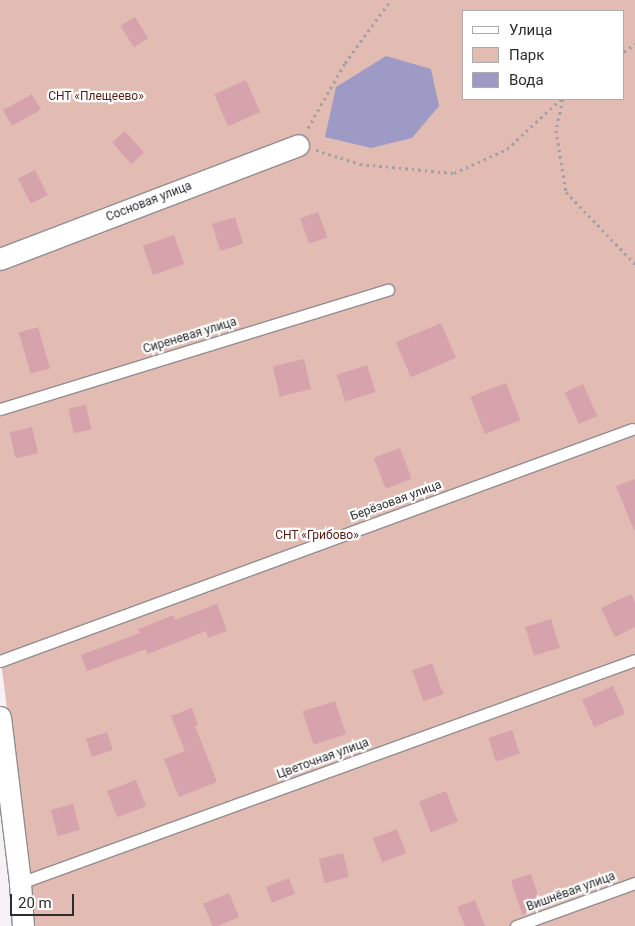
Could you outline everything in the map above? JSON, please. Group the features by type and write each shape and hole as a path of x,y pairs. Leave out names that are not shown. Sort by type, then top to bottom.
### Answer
{"street":[{"name":"Сосновая улица","path":"0,259 298,145"},
{"path":"0,717 20,883 23,926"}],"lane":[{"name":"Сиреневая улица","path":"0,409 388,290"},
{"name":"Берёзовая улица","path":"0,661 632,429"},
{"name":"Цветочная улица","path":"20,883 635,660"},
{"name":"Вишнёвая улица","path":"516,926 635,883"}],"path":[{"path":"391,0 345,63 298,145 360,164 454,173 507,149 561,100"},
{"path":"562,100 556,130 566,192 635,264"}],"green space":[{"name":"СНТ «Грибово»","path":"0,0 635,0 635,926 31,926 22,827 0,653"}],"water":[{"path":"386,56 431,69 439,106 412,138 371,148 325,137 336,87"}],"building":[{"path":"135,17 148,38 134,47 121,26"},
{"path":"246,80 260,112 228,126 214,94"},
{"path":"32,94 41,110 12,126 3,110"},
{"path":"125,131 144,153 131,164 112,142"},
{"path":"35,170 48,195 31,204 18,179"},
{"path":"318,212 327,237 309,244 300,218"},
{"path":"235,217 243,244 220,251 212,224"},
{"path":"174,235 184,264 153,275 143,246"},
{"path":"441,323 456,358 411,377 396,342"},
{"path":"38,327 50,368 31,374 19,333"},
{"path":"304,359 311,389 280,396 273,366"},
{"path":"367,365 376,392 345,402 337,375"},
{"path":"506,383 520,420 485,434 471,397"},
{"path":"583,384 597,416 579,424 565,392"},
{"path":"86,405 91,429 74,433 68,409"},
{"path":"32,427 38,453 16,458 10,432"},
{"path":"400,448 412,479 386,489 374,458"},
{"path":"635,479 635,530 634,530 616,486"},
{"path":"631,594 635,603 635,627 615,637 601,608"},
{"path":"217,604 227,631 208,638 206,631 148,654 146,649 87,671 81,655 140,633 138,629 174,615 175,620"},
{"path":"551,619 560,648 534,656 525,627"},
{"path":"432,663 443,694 424,701 412,670"},
{"path":"613,686 625,713 594,727 582,700"},
{"path":"335,701 346,734 313,745 303,712"},
{"path":"192,708 198,725 195,726 217,782 179,797 164,759 185,751 171,716"},
{"path":"512,730 520,754 496,762 488,738"},
{"path":"107,732 113,750 92,757 86,739"},
{"path":"136,780 146,806 117,817 107,791"},
{"path":"446,791 458,822 431,832 419,801"},
{"path":"73,804 80,830 58,836 51,810"},
{"path":"397,829 406,853 382,863 373,838"},
{"path":"343,853 349,877 325,883 319,859"},
{"path":"531,874 542,908 522,915 511,880"},
{"path":"289,878 295,894 272,903 266,887"},
{"path":"229,893 239,917 218,926 213,926 203,904"},
{"path":"475,900 485,926 465,926 457,907"}],"park label":[{"name":"СНТ «Плещеево»","path":"96,97"}]}
